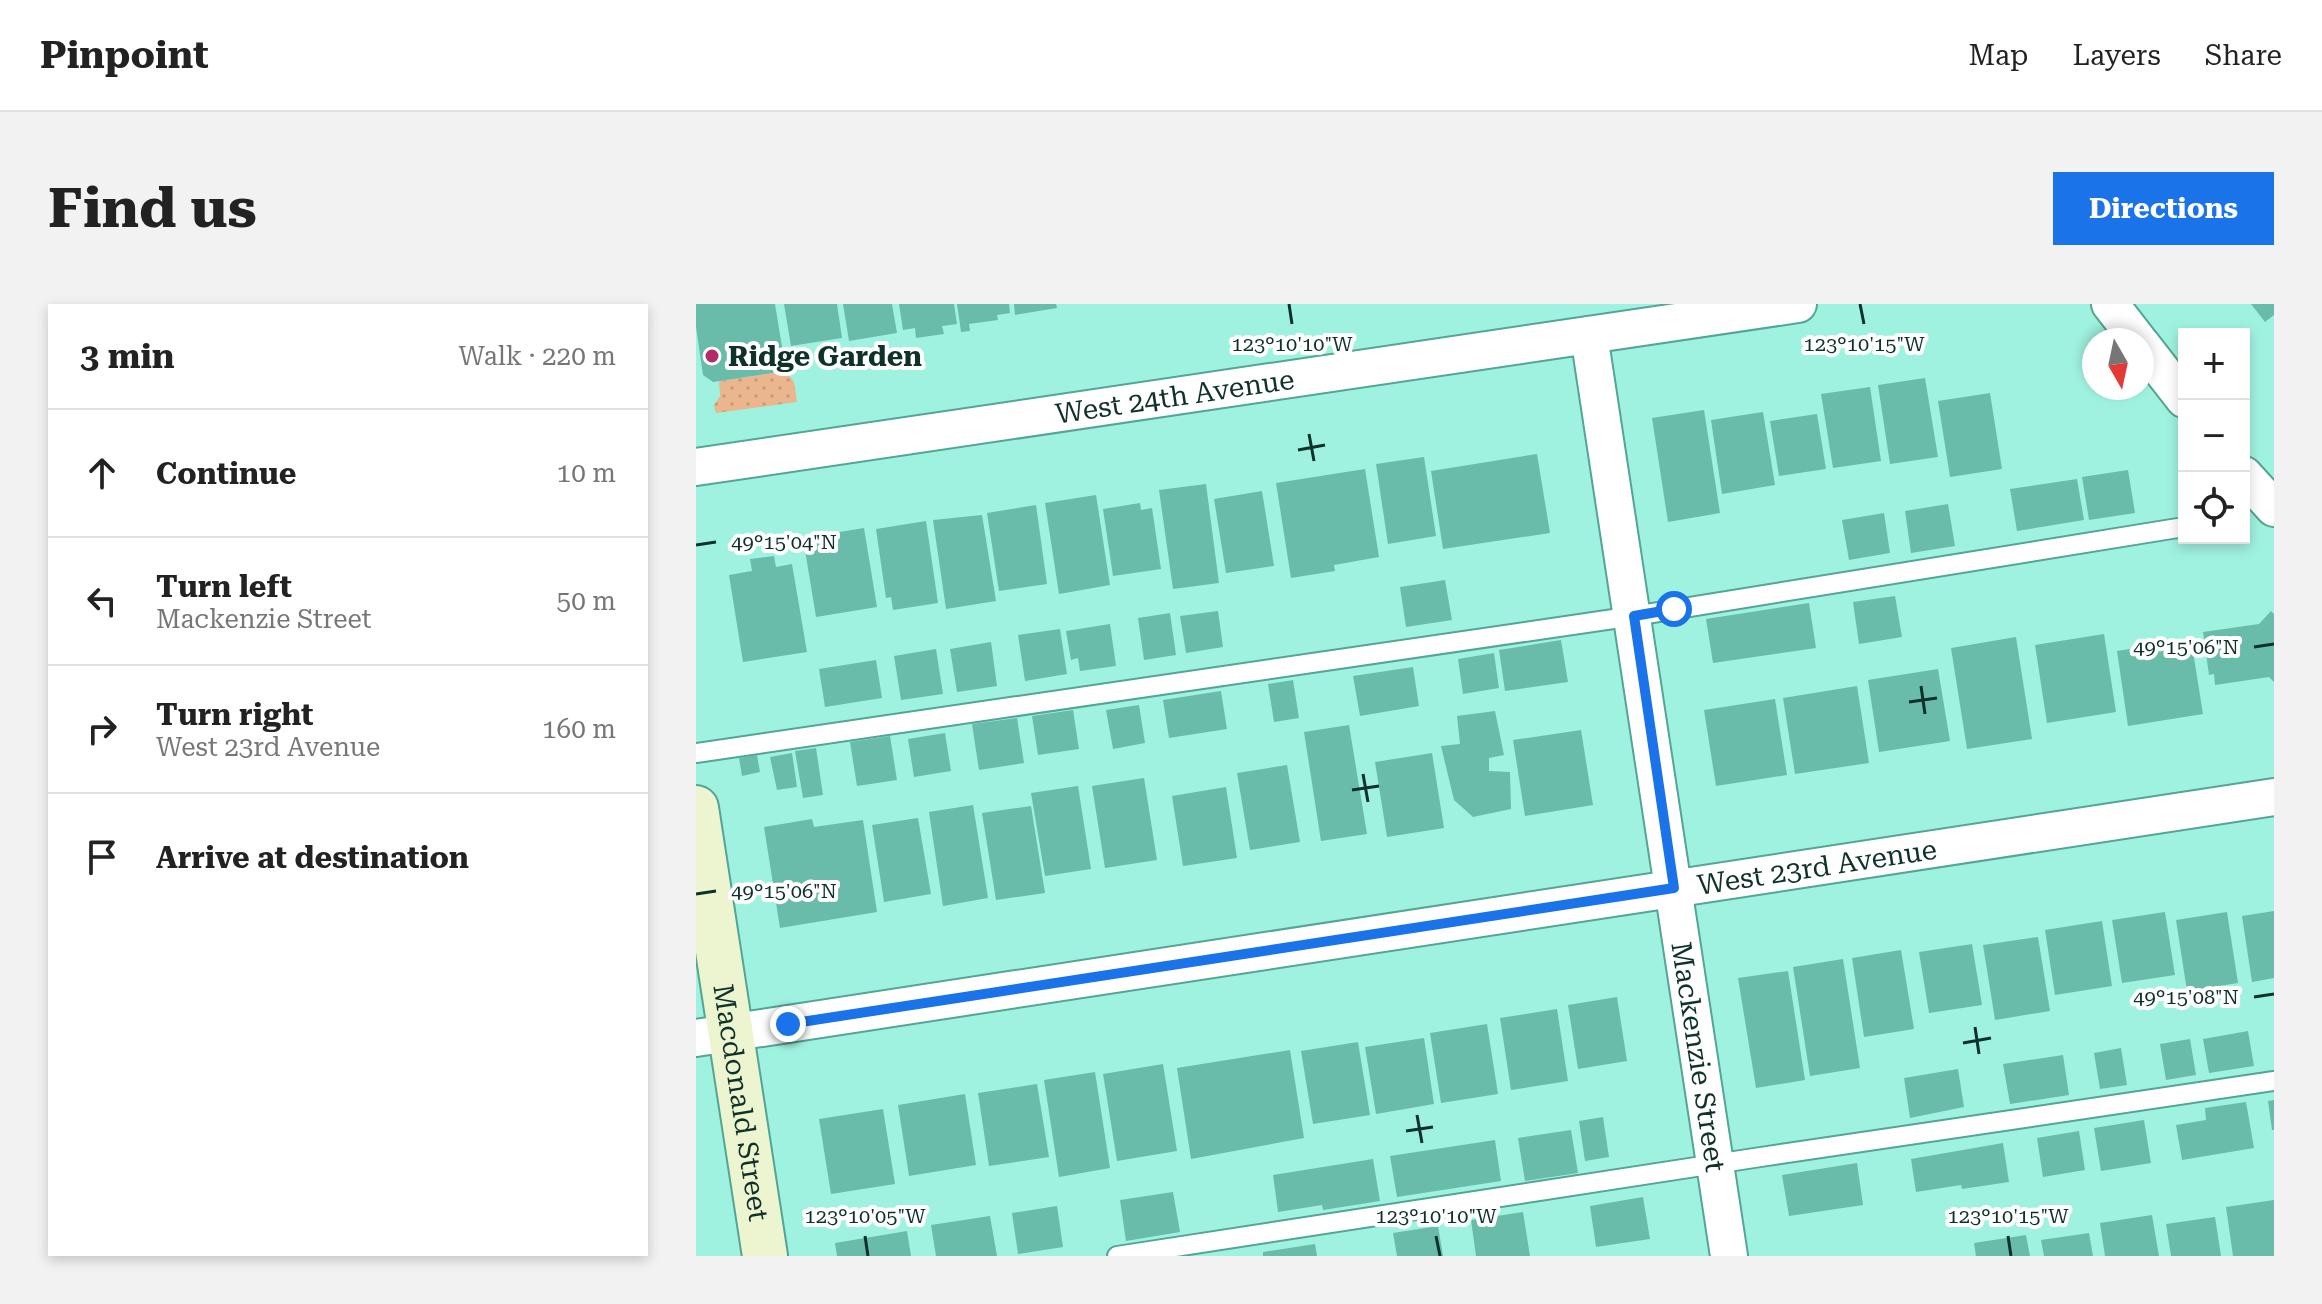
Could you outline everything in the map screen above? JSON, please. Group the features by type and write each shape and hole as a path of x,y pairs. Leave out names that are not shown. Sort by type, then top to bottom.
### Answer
{"street":[{"name":"West 24th Avenue","path":"696,467 1798,304"},
{"path":"2110,304 2129,328"},
{"name":"Mackenzie Street","path":"1589,335 1729,1256"},
{"path":"2154,360 2178,391"},
{"name":"West 23rd Avenue","path":"714,1035 2274,797"},
{"name":"Macdonald Street","path":"696,808 714,1035 765,1256"}],"lane":[{"path":"696,753 1634,616 2178,528"},
{"path":"1117,1256 2274,1081"}],"shaded area":[{"path":"786,371 794,382 797,402 716,413 714,405 720,396 719,381"}],"building":[{"path":"696,304 775,304 786,371 713,382 703,375"},
{"path":"784,304 837,304 842,338 791,346"},
{"path":"843,304 892,304 897,333 849,341"},
{"path":"899,304 954,304 957,324 942,326 944,334 916,338 915,328 903,330"},
{"path":"957,304 1009,304 1010,313 997,315 998,320 969,324 970,331 961,332"},
{"path":"1014,304 1056,304 1057,308 1015,315"},
{"path":"2251,304 2274,304 2274,315 2265,322"},
{"path":"1925,378 1938,457 1890,464 1878,385"},
{"path":"1870,387 1881,461 1833,468 1821,394"},
{"path":"1990,393 2002,469 1950,477 1938,401"},
{"path":"1704,410 1720,513 1668,522 1652,418"},
{"path":"1763,412 1775,485 1722,494 1711,420"},
{"path":"1817,414 1826,469 1779,476 1770,421"},
{"path":"1537,454 1550,533 1443,549 1431,471"},
{"path":"1424,457 1436,536 1388,544 1376,464"},
{"path":"1365,469 1379,557 1334,565 1335,571 1291,578 1276,483"},
{"path":"2128,470 2135,513 2089,520 2082,477"},
{"path":"2077,479 2084,520 2017,531 2010,489"},
{"path":"1206,484 1219,583 1173,589 1159,490"},
{"path":"1262,491 1274,566 1226,573 1214,499"},
{"path":"1096,495 1110,585 1059,594 1045,503"},
{"path":"1140,503 1141,510 1152,508 1161,569 1113,576 1103,509"},
{"path":"1948,504 1955,546 1911,553 1905,511"},
{"path":"1036,505 1047,584 999,591 987,513"},
{"path":"1884,513 1890,553 1849,560 1842,520"},
{"path":"982,515 996,601 946,609 933,520"},
{"path":"926,521 938,603 893,610 891,597 886,598 876,529"},
{"path":"864,528 877,607 816,617 803,538"},
{"path":"774,556 776,567 792,564 807,652 743,662 729,575 752,571 750,559"},
{"path":"1445,580 1452,620 1406,627 1400,587"},
{"path":"1895,596 1902,637 1859,644 1853,602"},
{"path":"1809,603 1816,648 1713,663 1706,619"},
{"path":"1218,611 1223,647 1186,653 1180,616"},
{"path":"2271,611 2274,614 2274,682 2269,677 2215,685 2214,674 2209,675 2203,632 2259,624"},
{"path":"1170,613 1176,655 1144,660 1138,618"},
{"path":"1110,624 1116,666 1080,671 1078,658 1071,660 1066,631"},
{"path":"1060,629 1067,674 1025,681 1018,635"},
{"path":"2104,634 2116,712 2047,723 2035,645"},
{"path":"2016,637 2032,739 1967,749 1951,648"},
{"path":"2191,639 2203,714 2128,726 2117,651"},
{"path":"1561,640 1568,682 1505,691 1499,650"},
{"path":"991,642 997,686 957,692 950,649"},
{"path":"936,649 943,694 901,700 894,656"},
{"path":"1494,653 1499,688 1463,694 1458,659"},
{"path":"876,660 882,698 825,707 819,669"},
{"path":"1413,667 1419,706 1360,716 1353,676"},
{"path":"1938,669 1950,741 1879,752 1868,680"},
{"path":"1293,680 1299,718 1274,722 1268,684"},
{"path":"1857,686 1869,763 1795,774 1783,698"},
{"path":"1221,691 1227,729 1169,738 1163,700"},
{"path":"1775,699 1787,775 1716,786 1704,710"},
{"path":"1139,705 1145,743 1113,749 1106,710"},
{"path":"1073,710 1079,749 1038,755 1032,716"},
{"path":"1495,711 1504,755 1489,758 1489,771 1510,772 1511,809 1473,817 1454,800 1441,746 1460,744 1457,716"},
{"path":"1017,718 1024,763 979,770 972,724"},
{"path":"1349,725 1367,834 1321,841 1304,732"},
{"path":"1581,730 1593,805 1525,816 1513,740"},
{"path":"945,733 951,771 914,777 908,739"},
{"path":"890,736 897,780 857,786 850,742"},
{"path":"816,748 823,795 803,798 795,751"},
{"path":"792,753 797,787 777,790 770,757"},
{"path":"1432,753 1444,828 1387,837 1375,762"},
{"path":"757,755 760,772 742,776 739,758"},
{"path":"1287,765 1300,842 1250,850 1237,773"},
{"path":"1144,778 1157,860 1105,868 1092,786"},
{"path":"1078,786 1091,869 1045,876 1031,793"},
{"path":"1226,787 1237,858 1183,866 1172,796"},
{"path":"973,805 988,898 943,906 929,812"},
{"path":"1031,806 1045,893 996,900 982,813"},
{"path":"918,818 931,894 884,902 872,825"},
{"path":"812,819 814,827 863,820 877,912 780,928 764,827"},
{"path":"2274,911 2274,978 2252,982 2242,916"},
{"path":"2165,912 2175,975 2122,983 2112,920"},
{"path":"2227,912 2238,983 2187,991 2176,920"},
{"path":"2102,921 2112,986 2055,995 2045,930"},
{"path":"2038,937 2050,1011 1995,1020 1983,945"},
{"path":"1972,944 1982,1005 1929,1013 1919,952"},
{"path":"1901,950 1914,1029 1864,1037 1852,958"},
{"path":"1843,959 1860,1068 1810,1076 1793,967"},
{"path":"1788,971 1805,1080 1756,1088 1738,978"},
{"path":"1617,997 1627,1061 1578,1069 1568,1005"},
{"path":"1557,1009 1568,1081 1511,1090 1500,1018"},
{"path":"1487,1024 1498,1094 1441,1103 1430,1033"},
{"path":"2248,1031 2254,1066 2209,1073 2203,1039"},
{"path":"1424,1038 1434,1104 1376,1114 1365,1047"},
{"path":"2190,1039 2196,1075 2166,1080 2160,1044"},
{"path":"1358,1042 1370,1115 1313,1124 1301,1051"},
{"path":"2121,1048 2127,1085 2100,1089 2094,1053"},
{"path":"1290,1050 1304,1138 1191,1159 1177,1068"},
{"path":"2063,1055 2069,1095 2010,1104 2003,1064"},
{"path":"1163,1064 1177,1151 1117,1161 1103,1074"},
{"path":"1958,1069 1964,1107 1910,1118 1904,1078"},
{"path":"1095,1072 1110,1168 1059,1177 1044,1080"},
{"path":"1037,1084 1049,1157 989,1166 978,1093"},
{"path":"965,1094 976,1165 909,1176 898,1105"},
{"path":"2274,1100 2274,1130 2272,1130 2268,1101"},
{"path":"2246,1102 2254,1148 2182,1160 2176,1125 2206,1120 2205,1108"},
{"path":"883,1109 895,1184 831,1194 819,1119"},
{"path":"1603,1117 1609,1157 1585,1161 1579,1121"},
{"path":"2144,1120 2151,1163 2101,1171 2094,1128"},
{"path":"1571,1130 1578,1173 1525,1181 1518,1138"},
{"path":"2079,1131 2085,1170 2043,1177 2037,1138"},
{"path":"1495,1140 1501,1181 1397,1197 1390,1156"},
{"path":"2003,1143 2009,1182 1916,1192 1911,1159"},
{"path":"1373,1159 1380,1201 1323,1210 1322,1205 1278,1212 1273,1175"},
{"path":"1857,1163 1863,1205 1789,1216 1782,1175"},
{"path":"1173,1192 1180,1232 1126,1241 1120,1200"},
{"path":"1643,1197 1650,1239 1596,1247 1590,1206"},
{"path":"2274,1200 2274,1256 2233,1256 2226,1207"},
{"path":"1057,1206 1063,1247 1018,1254 1012,1213"},
{"path":"1523,1212 1530,1256 1476,1256 1471,1220"},
{"path":"2152,1215 2159,1256 2105,1256 2100,1223"},
{"path":"990,1216 997,1256 936,1256 931,1225"},
{"path":"2215,1217 2221,1256 2171,1256 2166,1224"},
{"path":"1438,1226 1443,1256 1397,1256 1393,1233"},
{"path":"907,1231 911,1256 837,1256 835,1243"},
{"path":"2089,1233 2093,1256 2044,1256 2041,1240"},
{"path":"2026,1235 2030,1256 1976,1256 1974,1243"},
{"path":"1315,1244 1317,1256 1263,1256 1263,1252"}],"place":[{"name":"Ridge Garden","path":"712,356"}],"route":[{"path":"788,1024 1674,888 1634,616 1674,609"}]}
